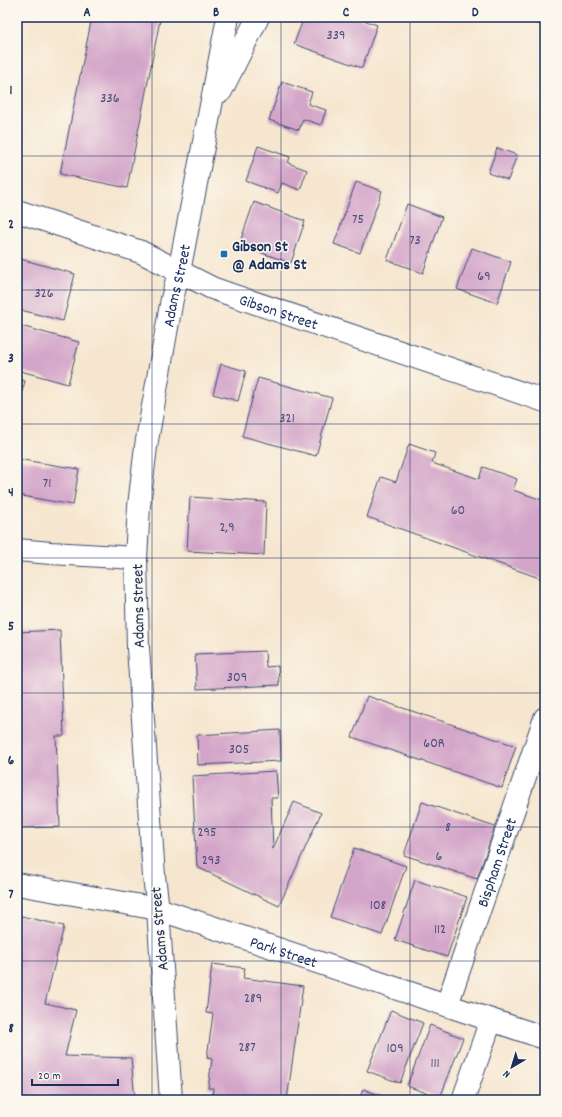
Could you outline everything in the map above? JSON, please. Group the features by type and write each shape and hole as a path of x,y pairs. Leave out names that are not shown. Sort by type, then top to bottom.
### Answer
{"street":[{"name":"Adams Street","path":"170,1100 158,909 154,876 138,648 136,558 139,506 146,446 170,306 179,272 228,17"},
{"name":"Adams Street","path":"208,117 258,17"},
{"name":"Gibson Street","path":"17,211 141,252 179,272 226,293 545,401"},
{"path":"17,550 136,558"},
{"name":"Bispham Street","path":"447,1005 545,718"},
{"name":"Park Street","path":"17,884 158,909 545,1038"},
{"path":"463,1100 491,1020"}],"building":[{"path":"92,17 147,17 160,20 127,188 60,174"},
{"path":"304,17 355,17 377,25 362,68 294,44"},
{"path":"525,17 545,17 545,26 524,19"},
{"path":"282,82 312,92 308,104 326,110 321,125 303,119 299,130 269,120"},
{"path":"258,146 290,157 288,163 307,170 300,190 282,183 278,193 246,181"},
{"path":"497,148 517,155 508,180 488,173"},
{"path":"356,182 382,191 360,253 334,244"},
{"path":"254,202 305,221 291,263 239,245"},
{"path":"407,204 442,217 423,273 387,260"},
{"path":"472,248 511,262 497,303 457,289"},
{"path":"17,258 75,274 63,321 17,309"},
{"path":"17,325 79,342 68,384 17,370"},
{"path":"221,364 246,371 238,401 213,394"},
{"path":"258,378 332,398 316,456 242,436"},
{"path":"17,379 25,381 17,409"},
{"path":"409,444 435,453 432,463 479,479 483,467 517,479 513,490 545,501 545,580 367,517 381,477 396,482"},
{"path":"17,459 79,469 73,505 17,495"},
{"path":"190,497 266,502 264,555 187,551"},
{"path":"60,630 64,736 56,736 60,827 17,828 17,632"},
{"path":"265,651 266,667 278,666 279,685 197,689 195,654"},
{"path":"367,696 516,746 502,788 352,737"},
{"path":"280,730 281,761 198,765 197,735"},
{"path":"276,771 278,798 271,798 273,849 294,802 321,813 279,906 197,867 192,776"},
{"path":"422,802 495,827 477,879 404,855"},
{"path":"354,848 406,866 382,935 330,917"},
{"path":"415,880 467,897 447,957 395,940"},
{"path":"17,915 64,926 45,1003 76,1010 65,1056 131,1058 135,1100 30,1100 17,1095"},
{"path":"212,964 245,968 243,978 303,986 287,1100 212,1100 213,1088 208,1088 212,1059 207,1058 213,1014 206,1013"},
{"path":"391,1010 423,1023 400,1083 367,1071"},
{"path":"430,1025 463,1038 440,1098 407,1086"},
{"path":"363,1089 392,1100 359,1100"}],"place":[{"name":"Gibson St @ Adams St","path":"224,254"}]}
